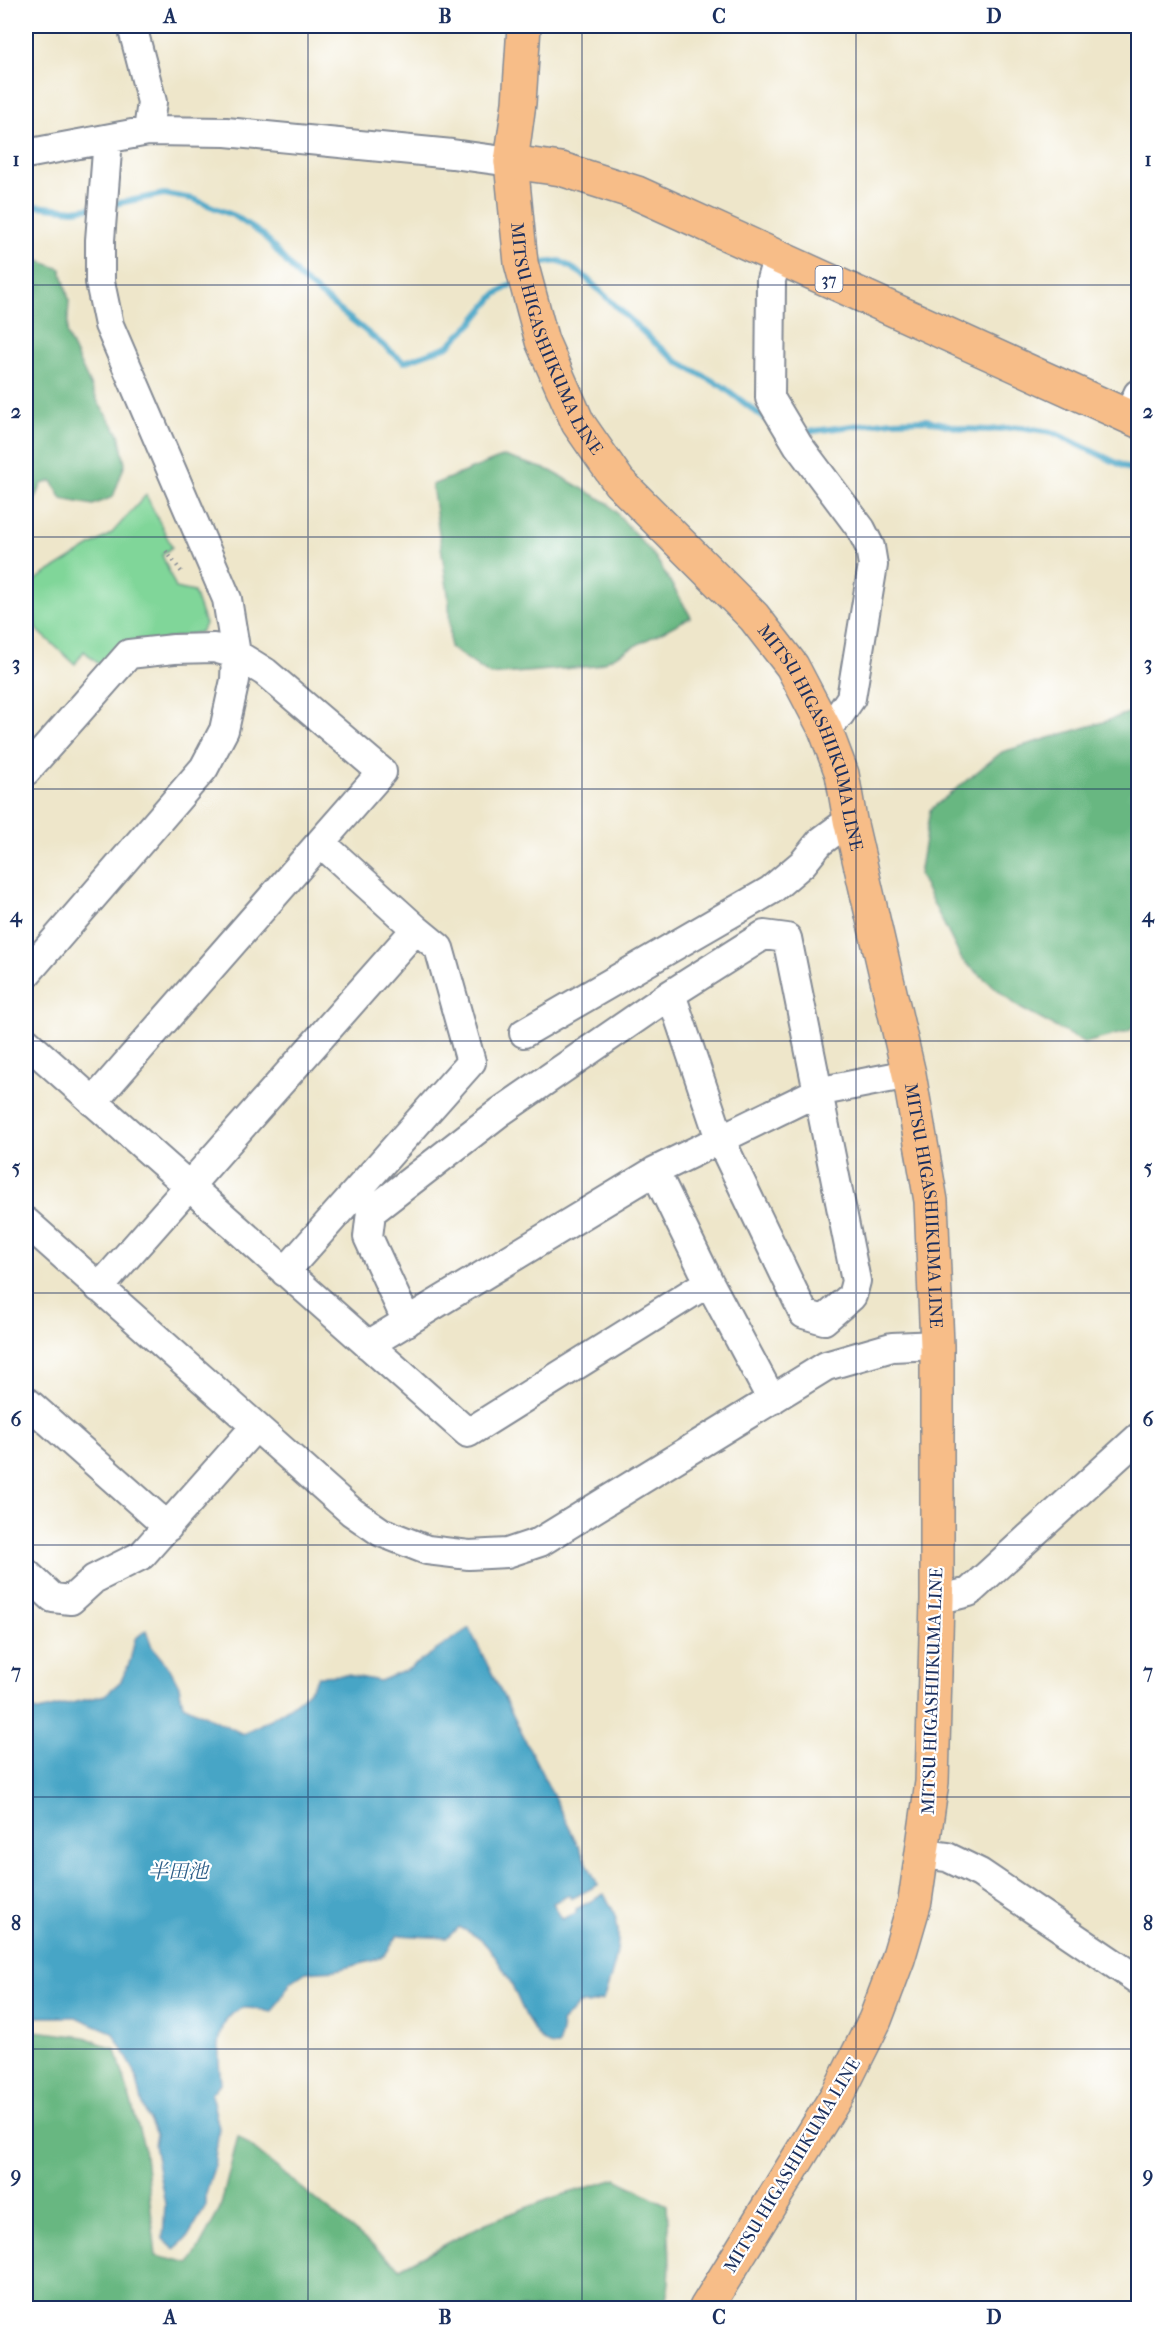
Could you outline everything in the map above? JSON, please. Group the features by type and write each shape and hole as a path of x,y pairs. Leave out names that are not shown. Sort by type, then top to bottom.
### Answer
{"main road":[{"name":"MITSU HIGASHIIKUMA LINE","path":"524,26 519,103 511,162 525,277 542,341 578,423 619,482 754,617 792,666 825,729 842,774 850,820 909,1074 931,1200 937,1345 937,1600 932,1782 915,1901 898,1959 875,2020 839,2092 706,2308"},
{"name":"37","path":"511,162 561,169 637,193 1135,411"}],"street":[{"path":"132,26 152,102 148,131"},
{"path":"26,154 148,131 226,132 511,162"},
{"path":"26,974 204,768 224,730 235,680 236,654 226,599 109,325 100,282 100,240 108,139"},
{"path":"778,256 771,280 770,398 798,445 861,529 870,547 873,565 851,698 840,714 825,729"},
{"path":"26,771 129,654 174,649 214,648 236,654 265,672 382,772 93,1102"},
{"path":"524,1033 771,890 803,863 820,842 850,820"},
{"path":"285,1272 471,1062 439,948 321,843"},
{"path":"99,1287 416,929"},
{"path":"407,1322 368,1237 371,1212 500,1112 671,994 764,935 787,938 856,1281 852,1296 824,1320 804,1314 720,1139 671,994"},
{"path":"26,1042 468,1433 709,1282"},
{"path":"368,1346 655,1171 817,1092 909,1074"},
{"path":"655,1171 709,1282 772,1400"},
{"path":"26,1222 352,1512 381,1532 427,1550 469,1555 507,1553 540,1542 826,1366 892,1347 937,1345"},
{"path":"26,1401 168,1527"},
{"path":"26,1573 53,1598 71,1600 94,1579 142,1555 255,1427"},
{"path":"937,1600 969,1592 1138,1438"},
{"path":"923,1854 947,1857 980,1873 1138,1980"}],"path":[{"path":"166,551 183,574"}],"green space":[{"path":"26,256 61,269 69,300 67,335 99,404 119,434 125,464 113,497 93,505 62,499 52,481 42,484 26,520"},
{"path":"504,456 551,471 608,503 656,558 691,617 596,666 490,675 450,647 449,601 432,485"},
{"path":"146,495 172,547 162,555 176,588 194,592 205,624 201,632 166,639 105,670 84,651 75,664 35,628 32,582 112,533"},
{"path":"1138,709 1138,1022 1129,1031 1085,1043 1020,1008 962,960 919,875 930,810 1002,752 1107,721"},
{"path":"26,2030 85,2037 116,2050 144,2147 156,2256 190,2264 220,2209 238,2136 400,2268 486,2223 552,2198 616,2179 667,2205 670,2273 666,2299 662,2308 26,2308"}],"water":[{"name":"半田池","path":"469,1628 598,1885 571,1899 569,1895 553,1903 562,1919 576,1913 576,1909 604,1894 614,1913 618,1947 603,2000 579,2004 561,2023 562,2032 558,2046 542,2041 529,2022 502,1967 490,1950 480,1939 459,1927 447,1938 398,1935 385,1955 372,1961 336,1970 306,1972 291,1982 272,2012 244,2008 234,2013 222,2029 219,2051 221,2082 211,2094 219,2128 214,2167 206,2194 206,2206 187,2238 174,2249 163,2239 165,2204 154,2145 156,2134 144,2110 135,2072 112,2032 76,2017 26,2017 26,1708 38,1711 105,1695 121,1681 130,1661 135,1639 146,1630 152,1647 170,1669 179,1686 183,1705 243,1734 296,1702 313,1685 318,1676 348,1675 380,1681 407,1670"}],"waterway":[{"path":"109,205 164,194 193,199 235,216 263,235 300,278 404,362 448,346 472,323 495,295 516,281"},
{"path":"26,205 74,210 96,207"},
{"path":"532,270 543,263 560,261 582,274 678,362 722,386 772,424"},
{"path":"799,431 892,421 926,420 964,429 989,430 1019,427 1052,432 1138,473"}]}
